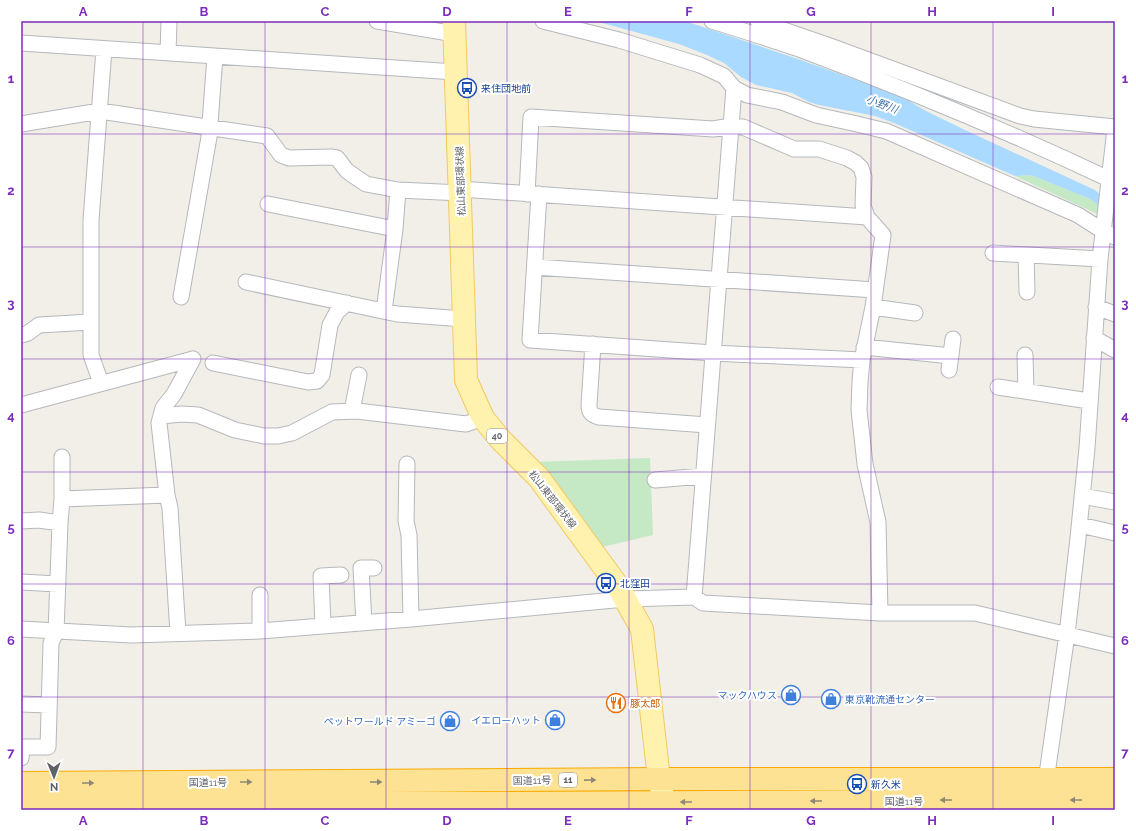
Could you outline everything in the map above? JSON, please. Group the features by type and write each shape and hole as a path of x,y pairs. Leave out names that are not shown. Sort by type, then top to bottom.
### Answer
{"highway":[{"name":"国道11号","path":"21,783 659,779 1115,800"},
{"name":"国道11号","path":"21,804 271,802 664,806 1044,797 1115,779"}],"main road":[{"name":"松山東部環状線","path":"455,27 455,72 461,191 466,380 483,418 500,439 539,478 617,585 642,629 659,779 664,806"}],"street":[{"path":"168,53 169,21"},
{"path":"377,21 455,27"},
{"path":"543,21 619,40 700,66 724,76 734,88 747,95 782,102 816,115 886,132 1078,215 1107,231"},
{"path":"712,21 797,49 920,96 1036,145 1110,183"},
{"path":"758,21 1020,116 1034,119 1115,128 1107,231 1100,259 1087,448 1080,525 1067,634 1044,797"},
{"path":"21,43 455,72"},
{"path":"101,383 91,355 91,220 104,49"},
{"path":"181,297 210,127 215,56"},
{"path":"694,597 734,88"},
{"path":"21,124 100,111 267,136 281,155 289,158 337,158 347,171 366,184 398,190 533,194 867,217"},
{"path":"880,613 878,522 865,464 859,410 863,354 873,307 883,235 867,217 864,205 864,177 861,168 847,158 819,149 794,149 743,126 713,129 531,117 535,267 530,340 713,352 863,354 950,363 953,339"},
{"path":"384,311 395,230 398,190"},
{"path":"268,204 395,230"},
{"path":"993,253 1100,259"},
{"path":"1026,255 1027,292"},
{"path":"535,267 875,290"},
{"path":"246,282 397,314 464,319"},
{"path":"213,363 308,382 318,381 322,375 330,325 337,312 347,303"},
{"path":"873,307 914,313"},
{"path":"1096,307 1115,314"},
{"path":"21,335 28,334 39,325 91,322"},
{"path":"1094,338 1115,350"},
{"path":"593,344 589,405 589,410 592,414 599,417 707,425"},
{"path":"1025,356 1026,391"},
{"path":"21,405 193,359 174,394 163,408 160,423 160,439 170,508 178,633"},
{"path":"352,411 358,375"},
{"path":"998,387 1090,400"},
{"path":"161,416 182,414 198,415 235,430 264,436 278,436 292,433 332,412 352,411 466,424 483,418"},
{"path":"21,751 48,747 50,643 56,632 62,498 62,457"},
{"path":"407,464 406,521 409,535 411,619"},
{"path":"655,480 703,476"},
{"path":"62,498 167,494"},
{"path":"1082,496 1115,502"},
{"path":"21,521 39,520 60,523"},
{"path":"1080,525 1115,533"},
{"path":"364,623 361,568 374,568"},
{"path":"323,626 321,576 341,575"},
{"path":"21,582 58,584"},
{"path":"260,595 260,631"},
{"path":"21,629 131,635 260,631 411,619 625,599 694,597 703,603 880,613 975,613 1115,646"},
{"path":"21,704 49,705"}],"green space":[{"path":"1031,175 1090,199 1115,216 1115,222 1015,176"},
{"path":"650,458 653,535 602,547 534,462"}],"water":[{"name":"小野川","path":"595,21 685,21 901,96 924,110 967,131 1095,190 1115,207 1115,216 1090,199 1031,175 1015,176 894,123 875,116 819,105 809,102 792,93 756,85 741,77 724,63 707,55 679,44"}],"place":[{"name":"来住団地前","path":"467,88"},
{"name":"北窪田","path":"606,583"},
{"name":"マックハウス","path":"791,695"},
{"name":"東京靴流通センター","path":"831,699"},
{"name":"豚太郎","path":"616,703"},
{"name":"イエローハット","path":"555,720"},
{"name":"ペットワールド アミーゴ","path":"450,721"},
{"name":"新久米","path":"857,784"}]}
